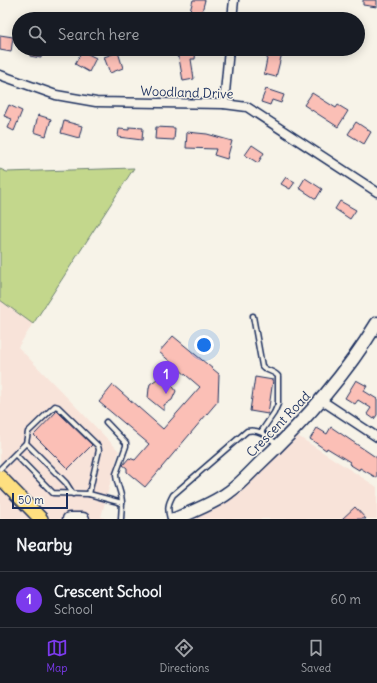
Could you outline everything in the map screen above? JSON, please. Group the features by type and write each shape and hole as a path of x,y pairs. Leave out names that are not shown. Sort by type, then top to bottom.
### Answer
{"main road":[{"path":"0,477 41,519"}],"street":[{"path":"233,12 234,0"},
{"path":"224,104 228,56"},
{"name":"Woodland Drive","path":"0,75 56,95 96,102 224,104 247,107 377,192"},
{"name":"Crescent Road","path":"175,519 192,512 229,492 279,445 321,400 375,330"},
{"path":"321,400 377,437"},
{"path":"69,519 83,519"}],"lane":[{"path":"253,316 262,366 264,370 275,372 278,376 278,404 274,413 261,432"},
{"path":"0,469 26,443 28,432 55,406 58,407 98,446 99,450 89,494"},
{"path":"106,422 126,443 116,474 122,495 121,519"},
{"path":"170,519 167,510 168,503 174,495 247,431 254,430 261,432 279,445"},
{"path":"26,443 66,483 73,494"},
{"path":"15,454 53,493 89,494 122,503"}],"shaded area":[{"path":"0,300 33,324 18,347 119,451 101,517 107,519 0,519"},
{"path":"293,433 377,487 377,519 170,519 232,487"}],"green space":[{"path":"134,168 33,324 0,300 0,169 7,172"}],"building":[{"path":"193,0 205,0 202,12 190,12"},
{"path":"363,0 377,0 377,7 363,5"},
{"path":"0,35 12,37 11,52 0,50"},
{"path":"30,56 41,56 41,58"},
{"path":"79,56 92,56 96,58 89,72 75,64"},
{"path":"119,56 123,68 110,73 104,57"},
{"path":"195,56 195,59 191,59 194,79 183,81 179,58 177,57"},
{"path":"268,56 281,56 276,77 264,74"},
{"path":"266,89 284,95 281,103 272,100 270,105 261,102"},
{"path":"312,93 336,108 338,105 348,111 338,127 304,105"},
{"path":"9,105 22,111 14,131 8,128 12,119 4,116"},
{"path":"38,115 51,119 46,136 34,132"},
{"path":"64,121 82,126 79,138 61,133"},
{"path":"356,122 371,132 364,144 348,134"},
{"path":"129,127 143,128 142,140 118,137 119,129 129,130"},
{"path":"156,127 175,128 174,140 155,139"},
{"path":"187,132 207,134 232,141 227,159 214,155 216,149 186,148"},
{"path":"252,145 264,153 258,163 245,155"},
{"path":"286,177 295,182 290,189 281,184"},
{"path":"305,178 322,189 316,199 299,188"},
{"path":"340,201 356,210 350,219 335,209"},
{"path":"173,336 219,374 218,401 145,487 127,472 127,468 123,465 129,458 135,460 149,444 99,402 113,385 163,429 200,387 159,352"},
{"path":"160,377 169,381 176,391 172,400 164,405 164,411 148,398 150,384"},
{"path":"255,377 273,380 268,414 250,411"},
{"path":"356,380 367,386 364,391 377,399 377,415 374,419 367,414 371,408 358,400 355,404 345,398"},
{"path":"57,411 92,445 68,469 34,435"},
{"path":"331,427 377,458 377,478 360,468 359,470 349,464 350,462 327,448 326,450 310,439 317,428 327,434"},
{"path":"355,507 366,519 342,519"}],"place":[{"name":"Crescent School","path":"166,394"}]}
